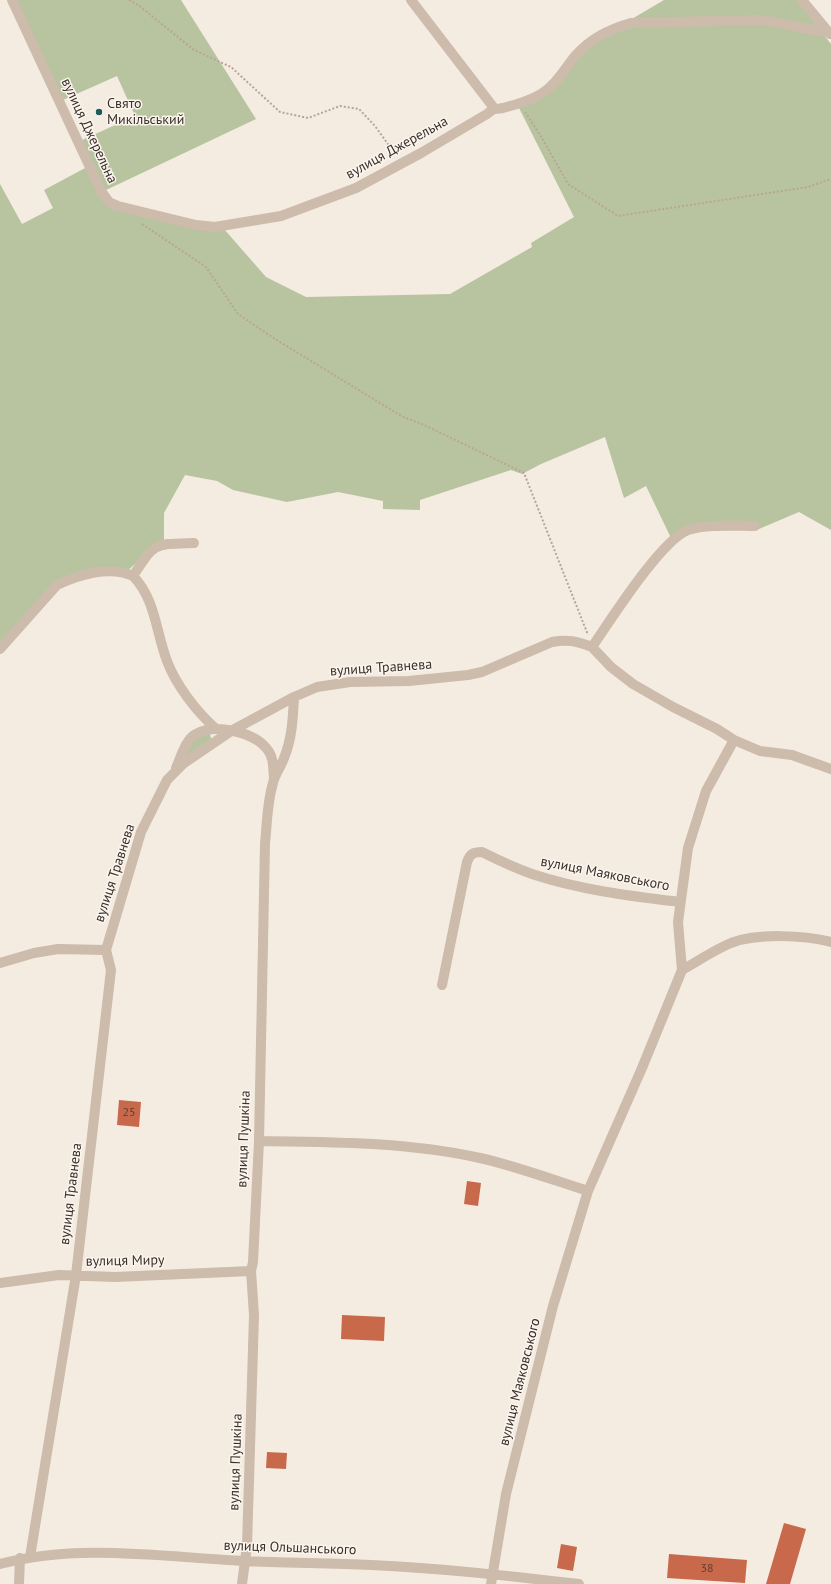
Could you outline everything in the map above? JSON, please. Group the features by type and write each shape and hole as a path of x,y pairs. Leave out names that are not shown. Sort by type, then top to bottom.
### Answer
{"street":[{"name":"вулиця Джерельна","path":"12,0 101,191 109,202 115,205 215,227 281,216 322,202 356,188 421,153 487,114 494,108 502,108 519,103 540,94 548,88 590,41 616,26 631,22 760,20 830,34"},
{"path":"411,0 494,108"},
{"path":"802,0 830,34"},
{"path":"755,526 700,528 688,530 679,535 667,545 592,647 612,668 633,684 673,707 717,729 734,740 760,751 792,755 831,769"},
{"path":"133,576 152,548 166,544 194,543"},
{"path":"0,649 56,586 69,579 88,574 118,571 126,572 140,583 147,594 167,662 174,676 200,715 214,728"},
{"name":"вулиця Травнева","path":"19,1584 76,1275 111,970 106,950 141,832 167,780 184,763 231,731 317,687 350,682 409,681 468,676 482,672 552,642 561,640 577,641 592,647"},
{"name":"вулиця Пушкіна","path":"242,1584 247,1546 253,1366 254,1315 252,1271 259,1141 265,844 268,806 274,778 284,758 289,742 294,698"},
{"path":"173,773 189,740 195,734 214,728 247,735 258,740 267,749 272,758 274,778"},
{"name":"вулиця Маяковського","path":"491,1579 506,1494 553,1306 588,1191 642,1068 682,970 678,922 688,848 696,818 706,791 734,740"},
{"name":"вулиця Маяковського","path":"442,985 468,862 470,855 475,852 482,852 531,874 550,880 624,894 680,902"},
{"path":"682,970 731,943 744,940 792,936 831,942"},
{"path":"0,963 34,953 58,949 106,950"},
{"path":"259,1141 388,1145 455,1153 481,1158 588,1191"},
{"name":"вулиця Миру","path":"0,1283 59,1274 115,1277 252,1271"},
{"name":"вулиця Ольшанського","path":"0,1564 25,1558 53,1554 116,1554 245,1561 372,1565 491,1579 579,1584"}],"path":[{"path":"129,0 194,50 231,67 280,112 308,118 340,106 359,109 375,126 390,147 421,153"},
{"path":"519,103 542,138 568,184 618,216 808,187 831,179"},
{"path":"141,223 206,267 238,314 275,339 403,417 422,424 524,473 592,647"}],"green space":[{"path":"14,0 181,0 256,119 104,191 82,140 135,116 117,76 63,100"},
{"path":"664,0 797,0 831,44 831,530 799,512 759,529 754,523 715,524 671,538 646,486 624,498 605,437 541,464 522,474 511,470 420,500 420,510 383,509 383,501 338,492 287,502 233,490 217,481 185,475 164,513 164,542 124,574 88,576 59,587 0,653 0,184 22,224 53,208 44,190 87,167 108,204 224,229 266,277 306,297 450,294 532,247 531,243 574,217 519,108 540,92 574,53"},
{"path":"210,733 211,739 184,760 192,742 198,737"}],"building":[{"path":"119,1100 141,1102 139,1127 117,1125"},
{"path":"467,1181 481,1183 478,1206 464,1204"},
{"path":"342,1315 385,1317 384,1341 341,1339"},
{"path":"267,1452 287,1453 286,1469 266,1468"},
{"path":"784,1523 806,1529 790,1584 766,1584"},
{"path":"561,1544 577,1547 573,1571 557,1568"},
{"path":"669,1554 747,1560 745,1583 667,1578"}],"place":[{"name":"Свято Микільський","path":"99,112"}]}
